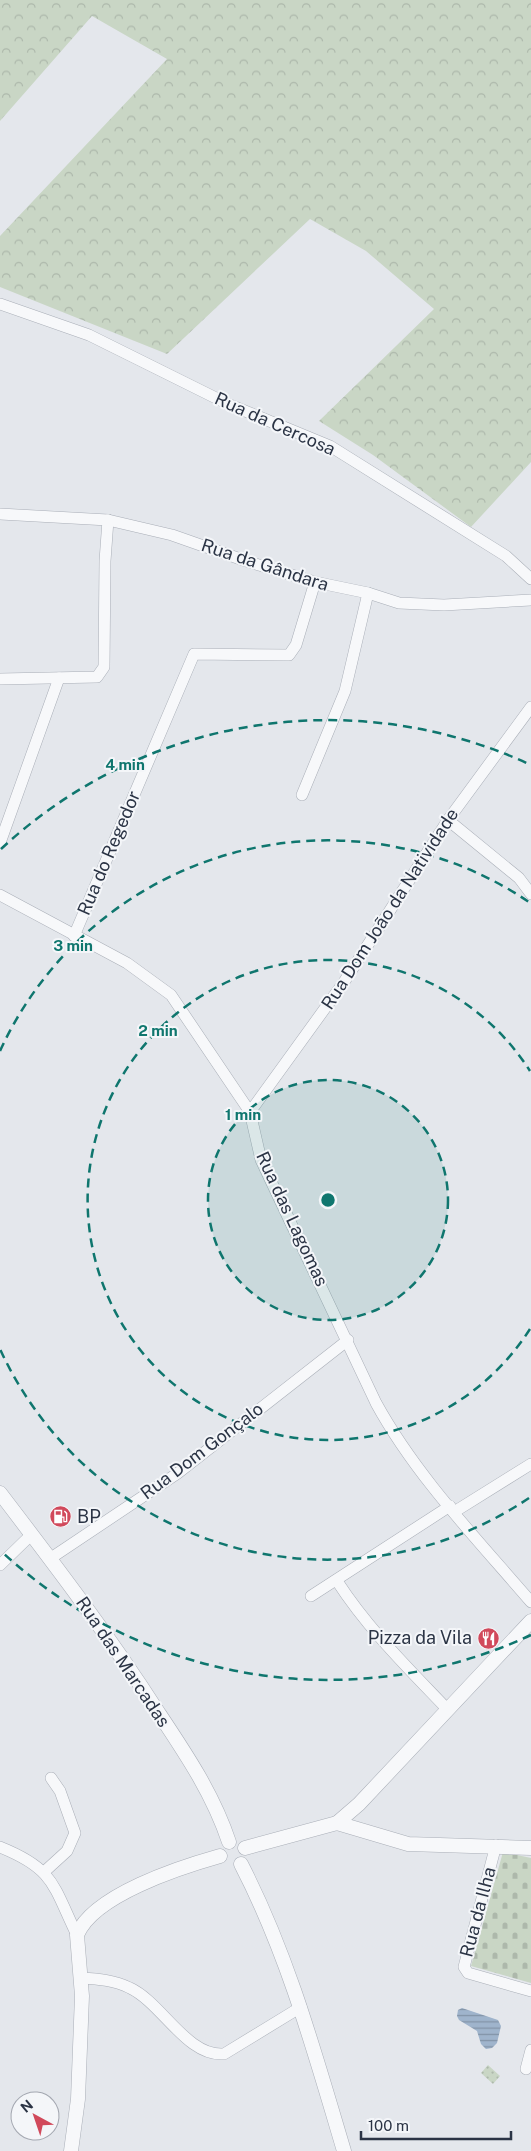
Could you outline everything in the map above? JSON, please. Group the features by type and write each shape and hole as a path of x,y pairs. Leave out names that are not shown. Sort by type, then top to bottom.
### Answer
{"street":[{"name":"Rua da Cercosa","path":"0,304 89,335 228,404 330,446 506,556 531,579"},
{"name":"Rua da Gândara","path":"0,514 108,520 172,536 315,582 368,593 399,603 444,604 531,600"},
{"path":"0,680 97,677 104,667 105,560 108,520"},
{"name":"Rua do Regedor","path":"74,936 194,654 289,655 296,645 315,582"},
{"path":"302,796 345,691 368,593"},
{"path":"0,843 59,678"},
{"name":"Rua Dom João da Natividade","path":"250,1112 344,982 448,820 531,707"},
{"path":"448,820 519,878 531,894"},
{"name":"Rua das Lagomas","path":"0,895 126,963 171,996 250,1112 261,1160 348,1340 376,1403 394,1436 452,1509 531,1602"},
{"name":"Rua Dom Gonçalo","path":"51,1558 178,1472 348,1340"},
{"path":"311,1596 452,1509 531,1464"},
{"name":"Rua das Marcadas","path":"0,1493 51,1558 122,1657 210,1795 229,1842"},
{"path":"0,1565 32,1534"},
{"path":"337,1581 356,1611 373,1631 448,1710"},
{"path":"245,1848 337,1823 359,1804 531,1621"},
{"path":"44,1872 67,1851 75,1833 60,1790 51,1778"},
{"path":"359,1804 361,1829"},
{"path":"337,1823 408,1844 529,1845"},
{"path":"229,1842 238,1842 245,1848 246,1858 235,1867 228,1866 220,1856 223,1846 229,1842"},
{"name":"Rua da Ilha","path":"496,1845 464,1967 468,1973 531,1991"},
{"path":"0,1847 21,1856 44,1872 56,1889 77,1935 81,1978 78,2098 74,2149"},
{"path":"77,1935 86,1919 128,1891 162,1874 220,1856"},
{"path":"241,1864 261,1904 301,2007 344,2151"},
{"path":"81,1978 107,1980 131,1988 151,2002 197,2047 213,2055 224,2054 301,2007"},
{"path":"526,2069 531,2050"}],"green space":[{"path":"0,0 531,0 531,462 471,527 373,455 319,421 434,309 366,251 310,219 167,354 0,287 0,236 167,59 92,16 0,121"},
{"path":"503,1852 531,1858 531,1983 471,1966"},
{"path":"488,2065 500,2076 493,2084 481,2073"}],"water":[{"path":"462,2008 498,2020 501,2026 497,2043 492,2048 486,2049 481,2044 477,2031 459,2020 457,2016 458,2010"}],"place":[{"name":"BP","path":"61,1517"},
{"name":"Pizza da Vila","path":"488,1638"}]}
